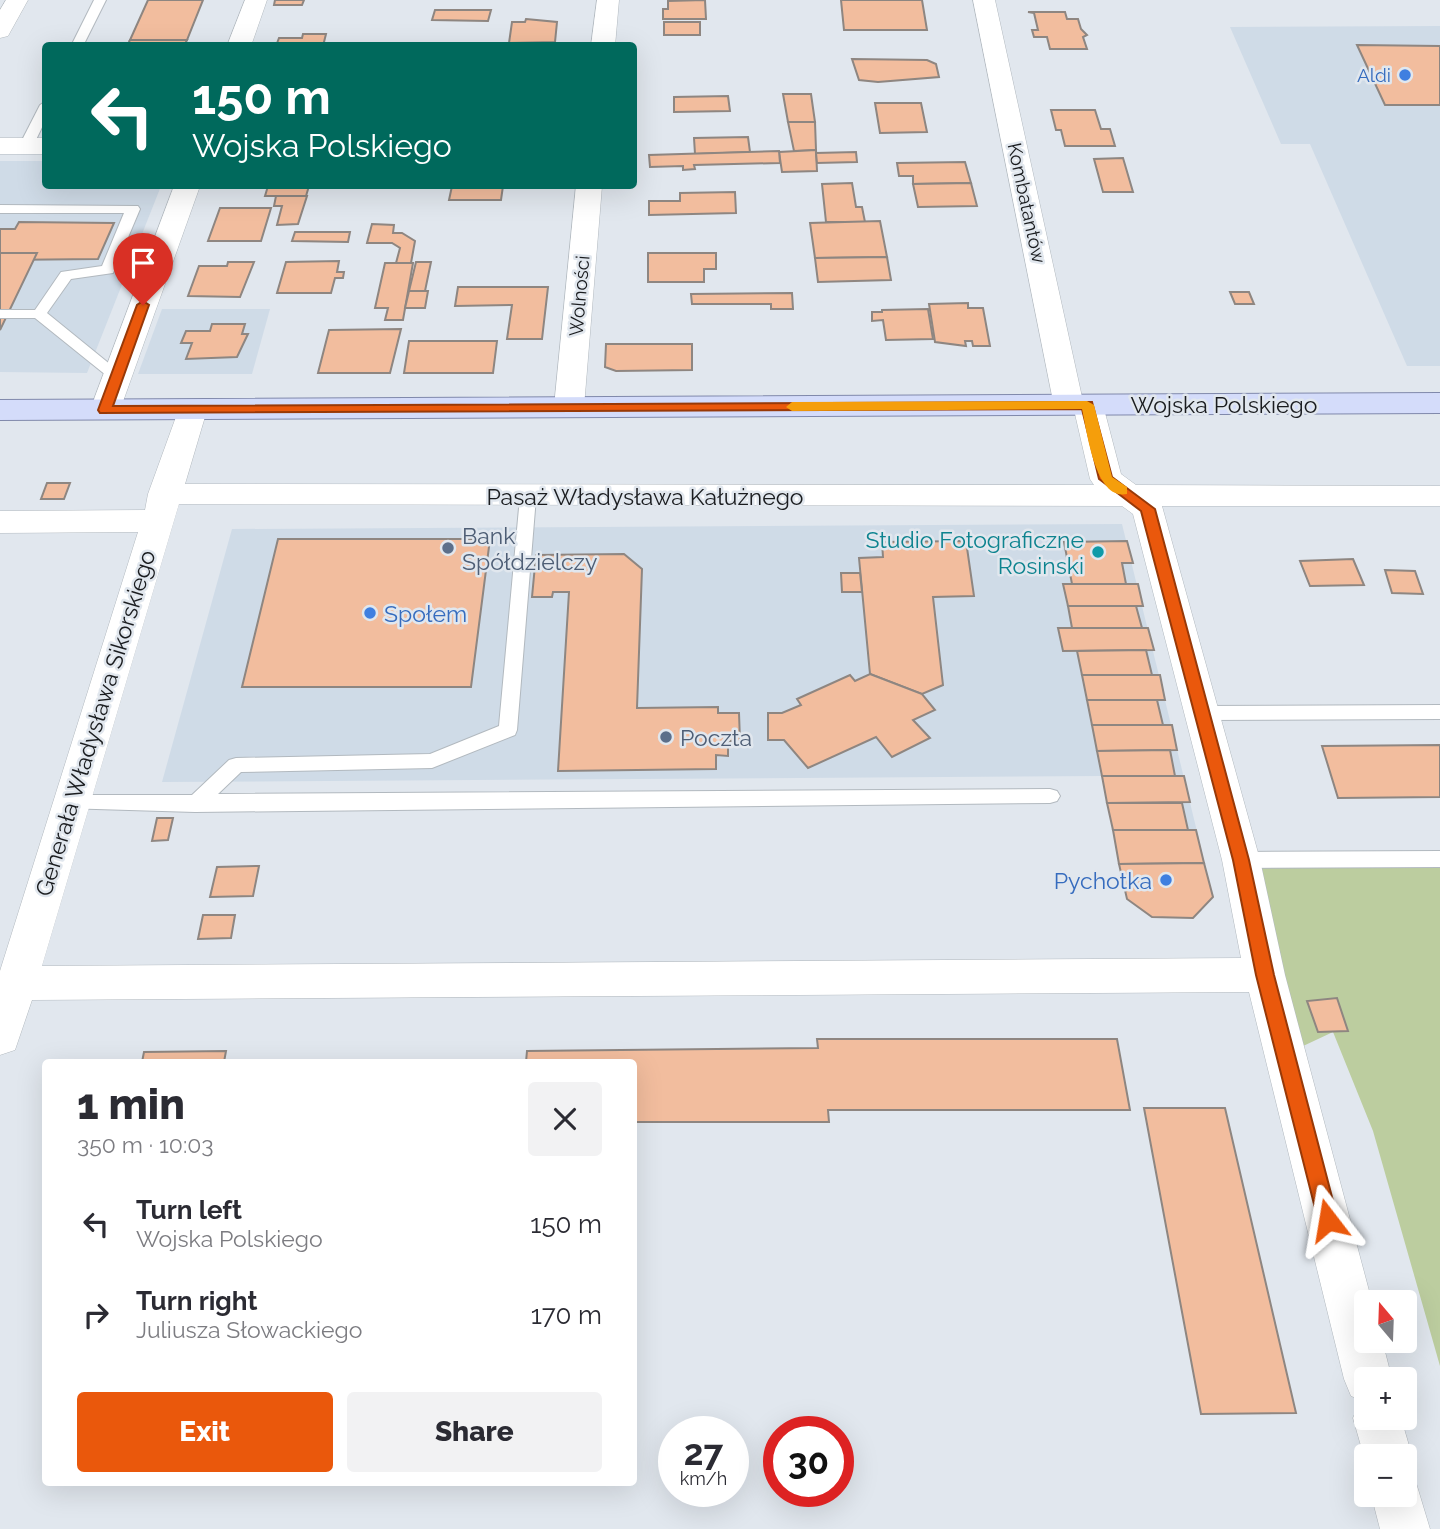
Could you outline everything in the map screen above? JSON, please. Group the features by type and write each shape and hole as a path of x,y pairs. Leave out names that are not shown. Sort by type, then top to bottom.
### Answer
{"main road":[{"name":"Wojska Polskiego","path":"0,410 1440,403"}],"street":[{"path":"0,32 18,0"},
{"path":"240,42 256,0"},
{"path":"603,42 608,0"},
{"name":"Kombatantów","path":"984,0 1078,405 1106,479 1148,509 1241,860 1265,975 1365,1367"},
{"path":"0,146 36,146"},
{"path":"105,410 186,189"},
{"name":"Wolności","path":"569,407 589,189"},
{"name":"Generała Władysława Sikorskiego","path":"0,1037 16,983 14,942 70,803 192,410"},
{"name":"Pasaż Władysława Kałużnego","path":"0,522 160,508 528,497 1127,494 1440,496"},
{"path":"16,983 1265,975"},
{"path":"1399,1507 1405,1529"}],"lane":[{"path":"78,42 100,0"},
{"path":"36,146 42,121"},
{"path":"0,209 133,209 108,270 66,275 39,313"},
{"path":"0,314 39,313 117,377"},
{"path":"195,804 236,765 432,761 508,730 528,497"},
{"path":"1203,713 1440,712"},
{"path":"70,803 1050,796"},
{"path":"1241,860 1440,859"}],"shaded area":[{"path":"1440,26 1440,366 1407,366 1310,144 1281,144 1230,27"},
{"path":"0,161 42,161 42,189 160,189 87,373 0,372"},
{"path":"162,309 270,309 252,374 138,374"},
{"path":"1122,524 1213,897 1193,918 1152,917 1127,899 1102,776 162,782 232,529"}],"green space":[{"path":"1440,859 1440,1366 1373,1131 1333,1032 1301,1047 1258,865"}],"building":[{"path":"148,0 203,0 187,40 130,40"},
{"path":"275,0 304,0 302,5 274,5"},
{"path":"705,0 706,19 663,19 663,9 668,9 668,1"},
{"path":"841,0 922,0 927,30 844,30"},
{"path":"435,10 491,10 488,21 432,20"},
{"path":"1028,12 1065,12 1067,19 1078,19 1081,29 1087,35 1083,37 1087,49 1050,49 1047,37 1034,37 1032,30 1038,30 1034,13"},
{"path":"526,19 557,22 555,42 509,42 512,22 525,22"},
{"path":"664,22 700,22 700,35 664,35"},
{"path":"303,34 326,34 324,42 278,42 279,38 302,38"},
{"path":"130,40 187,40 186,42 129,42"},
{"name":"Aldi","path":"1357,45 1440,46 1440,105 1385,105"},
{"path":"852,59 927,60 936,64 939,77 878,82 859,80"},
{"path":"783,94 811,94 815,122 788,122"},
{"path":"728,96 730,111 674,112 674,97"},
{"path":"875,103 921,103 927,132 880,133"},
{"path":"1051,110 1095,110 1101,129 1110,129 1115,146 1065,146 1061,130 1056,130"},
{"path":"788,122 815,122 816,150 794,151"},
{"path":"748,137 750,152 695,154 694,138"},
{"path":"816,150 817,171 782,172 779,152"},
{"path":"779,151 780,163 694,165 695,169 683,170 683,166 650,167 649,155"},
{"path":"856,152 857,162 817,163 816,153"},
{"path":"1123,158 1133,192 1103,192 1094,159"},
{"path":"965,162 971,183 913,184 913,176 899,176 897,163"},
{"path":"852,183 856,207 862,207 865,222 826,222 822,184"},
{"path":"971,183 977,206 918,207 913,184"},
{"path":"267,189 308,189 306,196 265,196"},
{"path":"451,189 503,189 501,200 449,200"},
{"path":"735,192 736,213 649,215 649,201 680,201 680,193"},
{"path":"276,196 307,196 298,224 277,225 282,206 274,206"},
{"path":"220,208 271,208 261,241 208,241"},
{"path":"880,221 887,257 815,258 810,223"},
{"path":"19,222 114,223 98,259 0,260 0,229 15,229"},
{"path":"372,224 394,225 393,233 402,233 415,241 411,263 396,263 400,248 392,243 367,243"},
{"path":"295,232 350,232 348,242 292,241"},
{"path":"0,253 37,253 0,330"},
{"path":"648,253 716,253 716,269 704,269 704,282 648,282"},
{"path":"887,257 891,280 818,282 815,258"},
{"path":"339,261 337,272 344,272 343,278 335,278 331,293 277,293 286,262"},
{"path":"228,262 254,262 240,297 188,296 199,266 227,266"},
{"path":"416,262 431,262 425,291 409,291"},
{"path":"385,263 413,263 403,320 385,320 388,308 375,308"},
{"path":"458,287 548,287 542,339 507,339 512,305 455,306"},
{"path":"409,291 428,291 425,308 405,308"},
{"path":"1230,292 1249,292 1254,304 1235,304"},
{"path":"792,293 793,309 771,309 771,304 692,304 691,294"},
{"path":"968,303 968,308 983,308 990,346 973,346 972,341 965,341 966,346 935,342 929,304"},
{"path":"928,309 933,339 886,340 883,320 872,321 872,312"},
{"path":"212,324 245,324 242,334 248,334 237,357 186,359 192,343 181,343 186,331 210,331"},
{"path":"401,329 390,373 318,373 329,330"},
{"path":"409,341 497,341 493,373 404,373"},
{"path":"606,344 692,344 692,370 616,371 605,367"},
{"path":"47,483 70,483 64,499 41,499"},
{"name":"Społem","path":"278,539 490,539 471,687 242,687"},
{"path":"966,541 974,596 933,597 943,685 922,694 870,674 859,558 883,557 882,542"},
{"name":"Studio Fotograficzne Rosinski","path":"1127,541 1133,563 1122,563 1126,584 1072,584 1064,542"},
{"path":"624,554 642,569 637,708 718,707 718,713 739,713 740,741 728,741 728,756 716,755 716,769 558,771 569,592 553,592 552,597 532,597 536,555"},
{"path":"1353,559 1364,585 1310,586 1300,561"},
{"path":"1385,570 1415,571 1423,594 1392,593"},
{"path":"841,573 860,573 862,592 842,592"},
{"path":"1063,584 1138,584 1143,606 1068,606"},
{"path":"1068,606 1136,606 1142,628 1072,628"},
{"path":"1058,628 1148,628 1154,650 1063,651"},
{"path":"1146,650 1152,675 1082,675 1077,651"},
{"path":"870,674 922,694 935,710 913,720 930,738 892,757 876,737 808,768 784,740 768,740 768,713 782,713 801,705 797,699 850,675 855,681"},
{"path":"1082,675 1160,675 1165,700 1087,700"},
{"path":"1087,700 1157,700 1163,725 1092,725"},
{"path":"1092,725 1172,725 1177,750 1097,751"},
{"path":"1440,745 1440,797 1338,798 1322,746"},
{"path":"1170,750 1175,776 1102,776 1097,751"},
{"path":"1102,776 1184,776 1190,802 1107,803"},
{"path":"1107,803 1182,803 1188,830 1113,830"},
{"path":"157,818 173,818 168,840 152,841"},
{"path":"1113,830 1196,830 1204,863 1119,864"},
{"name":"Pychotka","path":"1204,863 1213,897 1193,918 1152,917 1127,899 1119,864"},
{"path":"259,866 253,896 210,897 217,867"},
{"path":"203,915 235,915 231,938 198,939"},
{"path":"1337,998 1348,1031 1318,1032 1307,1001"},
{"path":"817,1039 1117,1039 1130,1110 828,1110 829,1122 637,1122 637,1059 526,1059 527,1051 818,1048"},
{"path":"226,1051 225,1059 143,1059 144,1052"},
{"path":"1144,1108 1225,1108 1296,1413 1201,1414"}],"slow traffic":[{"path":"792,407 1087,405 1106,479 1122,491"}],"place":[{"name":"Aldi","path":"1405,75"},
{"name":"Bank Spółdzielczy","path":"448,548"},
{"name":"Studio Fotograficzne Rosinski","path":"1098,552"},
{"name":"Społem","path":"370,613"},
{"name":"Poczta","path":"666,737"},
{"name":"Pychotka","path":"1166,880"}],"route":[{"path":"143,305 105,410 1087,405 1106,479 1148,509 1241,860 1265,975 1328,1220"}]}
